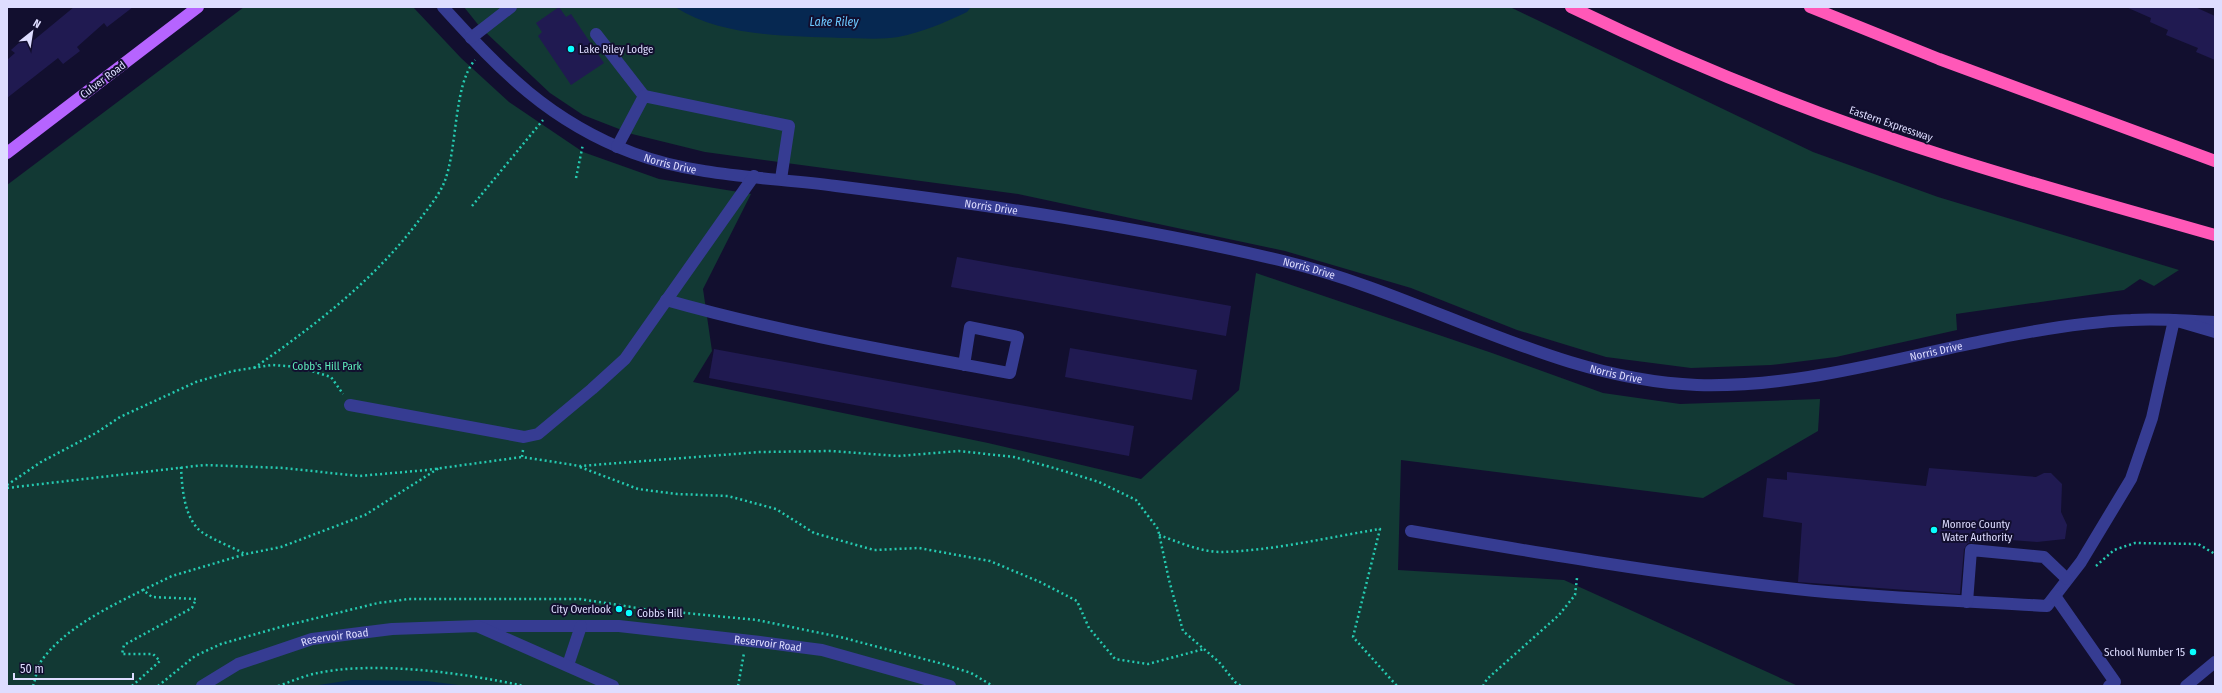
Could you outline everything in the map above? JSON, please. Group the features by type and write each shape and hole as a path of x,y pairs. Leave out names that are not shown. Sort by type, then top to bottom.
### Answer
{"highway":[{"name":"Eastern Expressway","path":"1571,7 1702,67 1838,120 1968,163 2215,235"},
{"path":"1810,7 1952,64 2215,161"}],"main road":[{"name":"Culver Road","path":"7,153 198,7"}],"street":[{"name":"Norris Drive","path":"443,7 471,38 516,83 551,110 585,132 618,147 658,161 700,170 781,179 1086,222 1292,262 1374,288 1567,360 1611,373 1698,385 1806,379 2016,335 2131,320 2215,322"},
{"path":"471,38 511,7"},
{"path":"596,34 644,96 789,126 781,179"},
{"path":"618,147 644,96"},
{"path":"350,405 524,437 538,434 592,390 625,359 754,176"},
{"path":"666,300 725,317 810,336 964,365 1010,373 1018,337 970,327 964,365"},
{"path":"1411,531 1641,570 1858,596 2047,606 2081,562 2131,479 2152,418 2174,320 2215,332"},
{"path":"1968,602 1971,550 2044,557 2068,580"},
{"path":"2054,596 2115,682 2109,686"},
{"name":"Reservoir Road","path":"477,626 613,686"},
{"name":"Reservoir Road","path":"202,686 238,664 312,639 392,629 477,626 619,626 822,650 950,686"},
{"path":"568,665 581,626"},
{"path":"2186,686 2215,662"}],"path":[{"path":"254,368 305,333 355,291 398,249 424,214 444,184 453,154 460,93 472,65 484,51"},
{"path":"472,206 551,110"},
{"path":"576,178 585,132"},
{"path":"7,487 41,462 96,433 120,417 196,382 254,368 272,365 299,367 331,377 350,405"},
{"path":"522,457 524,437"},
{"path":"580,466 760,452 831,451 898,456 959,451 1014,457 1099,482 1136,500 1158,529 1169,580 1183,631 1204,649 1241,686"},
{"path":"7,487 204,465 284,468 359,476 439,468 522,457 580,466 638,488 677,494 728,496 776,509 814,533 874,550 919,548 990,561 1040,582 1077,601 1090,628 1115,659 1148,664 1204,649"},
{"path":"181,467 182,489 189,515 202,532 246,554"},
{"path":"33,686 42,660 68,635 106,609 172,576 246,554 281,547 365,515 439,468"},
{"path":"1159,535 1182,544 1220,552 1274,547 1380,529 1353,637 1397,686"},
{"path":"2094,568 2114,550 2135,543 2198,544 2215,554"},
{"path":"1483,686 1487,679 1559,615 1575,595 1578,578"},
{"path":"132,686 160,661 153,654 122,654 124,645 192,608 196,599 152,597 144,590"},
{"path":"738,686 747,641"},
{"path":"278,686 313,674 378,669 447,673 524,686"}],"green space":[{"name":"Cobb's Hill Park","path":"244,7 413,7 461,58 509,102 583,152 659,179 751,194 703,289 712,351 693,382 988,443 1141,479 1239,390 1256,273 1492,353 1603,393 1680,404 1820,399 1818,431 1703,498 1401,460 1398,570 1564,580 1798,686 7,686 7,185"},
{"path":"464,7 1510,7 1813,152 1938,197 2179,270 2154,286 2140,279 2124,290 1956,314 1957,330 1836,357 1771,365 1691,368 1606,357 1517,330 1411,288 1285,251 1018,194 705,152 632,134 583,115 550,93 480,27"}],"water":[{"name":"Lake Riley","path":"675,7 971,7 967,12 925,30 898,37 877,39 798,37 755,33 713,24 693,17"},
{"path":"352,680 427,681 466,686 312,686"}],"building":[{"path":"74,7 133,7 107,27 104,23 77,47 80,51 63,64 58,58 7,98 7,60 15,53 11,50 29,34 34,40"},
{"name":"Lake Riley Lodge","path":"559,7 566,17 571,14 604,63 571,85 538,36 542,32 536,23"},
{"path":"2126,7 2195,7 2215,16 2215,60 2196,52 2198,48 2166,35 2168,30 2150,22 2151,18"},
{"path":"957,257 1231,306 1226,336 951,287"},
{"path":"1070,348 1197,370 1192,400 1065,377"},
{"path":"714,349 1134,426 1129,456 709,378"},
{"name":"Monroe County Water Authority","path":"1929,468 2036,477 2044,473 2051,473 2062,484 2061,512 2067,525 2065,539 2037,542 1984,538 1984,541 1980,541 1980,543 1968,543 1964,549 1960,594 1798,582 1802,523 1763,517 1767,478 1787,480 1787,472 1926,486"}],"place":[{"name":"Lake Riley Lodge","path":"571,49"},
{"name":"Monroe County Water Authority","path":"1934,530"},
{"name":"City Overlook","path":"619,609"},
{"name":"Cobbs Hill","path":"629,613"},
{"name":"School Number 15","path":"2193,652"}]}
